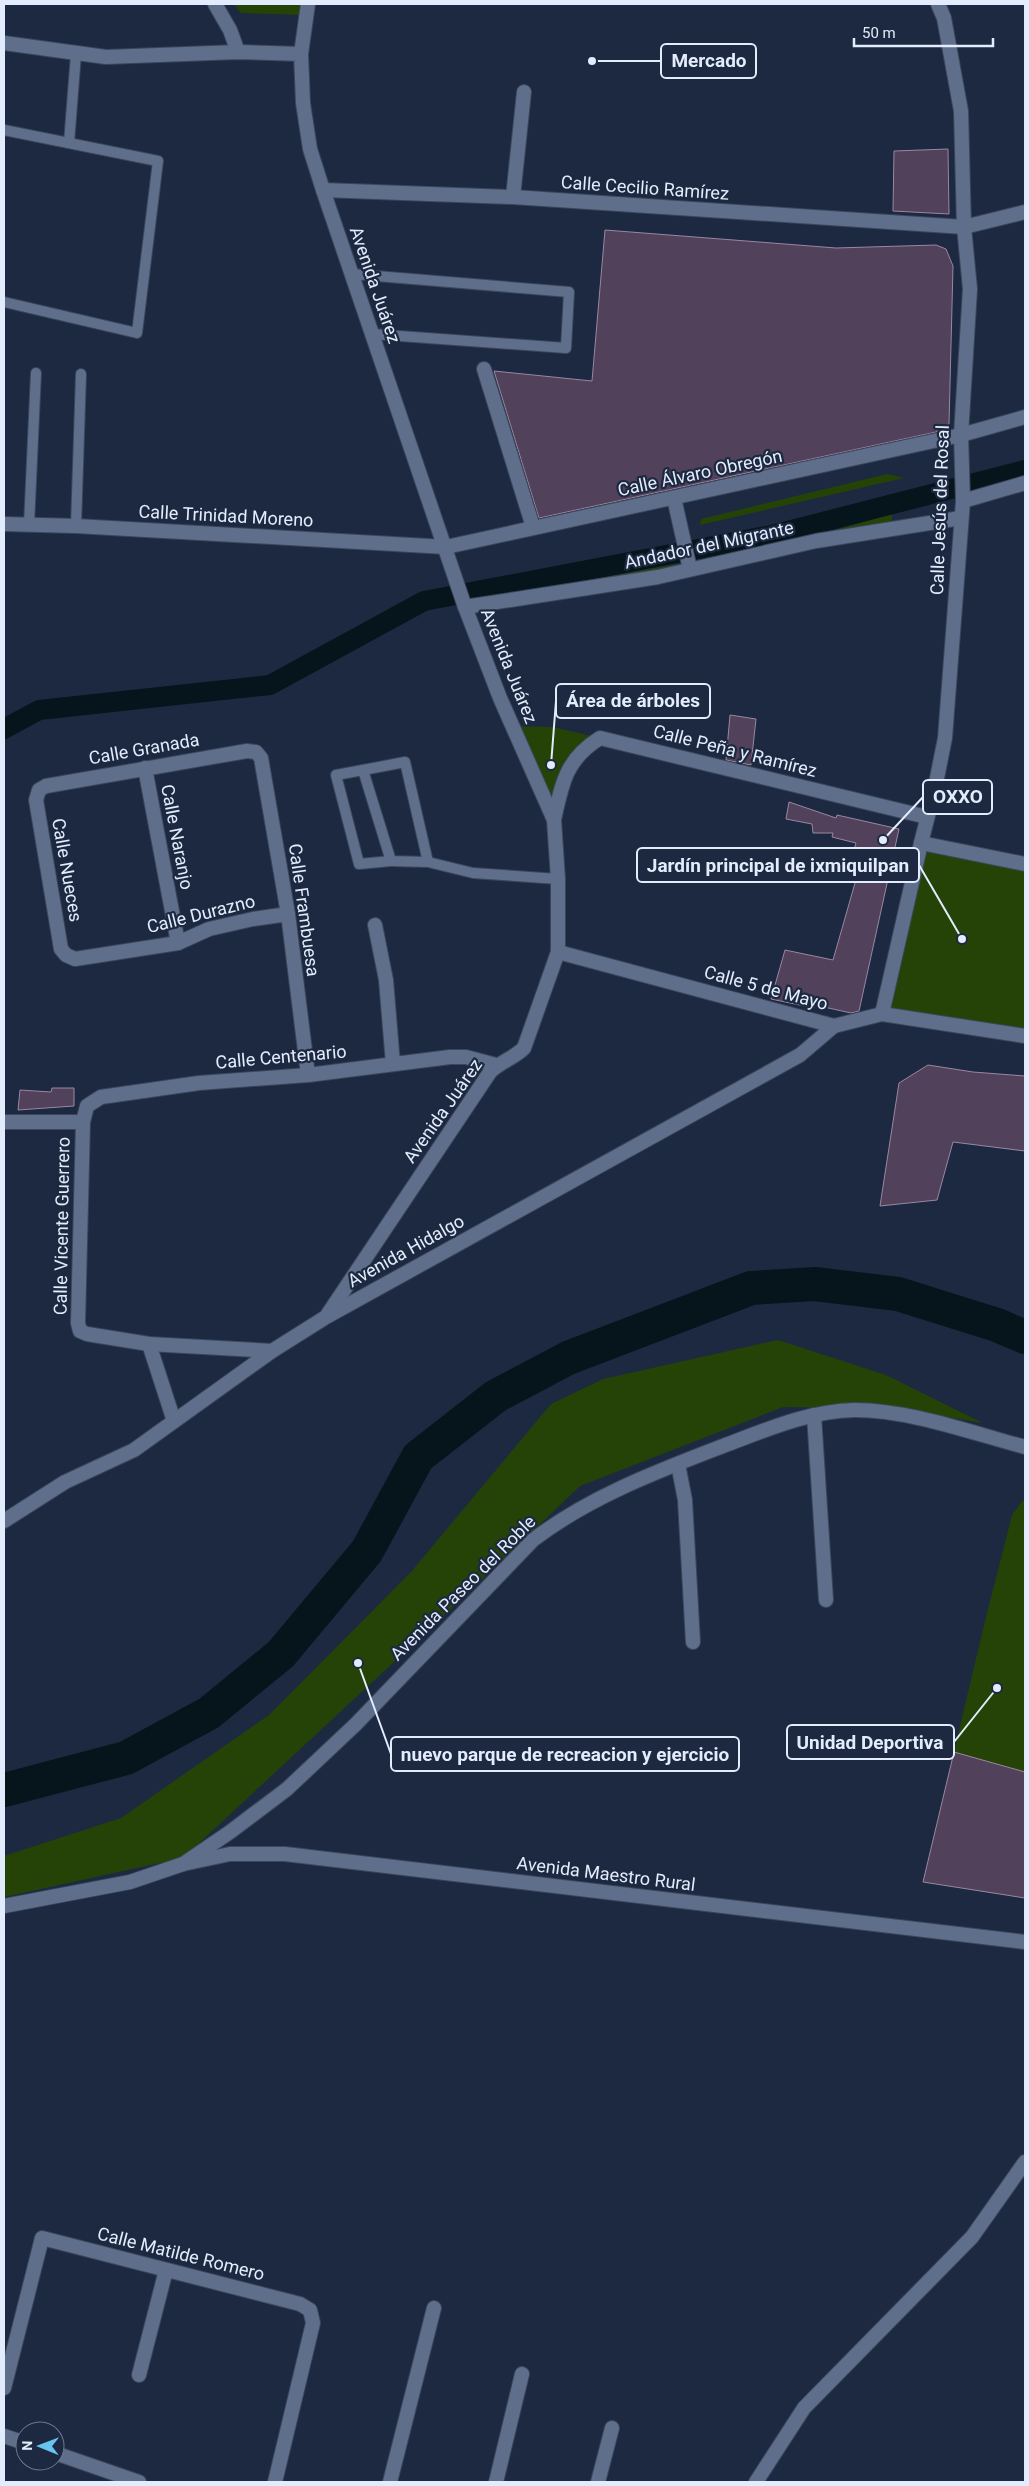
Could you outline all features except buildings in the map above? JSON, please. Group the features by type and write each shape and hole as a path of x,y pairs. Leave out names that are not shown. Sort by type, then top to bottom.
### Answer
{"street":[{"path":"215,4 230,30 238,52"},
{"name":"Avenida Juárez","path":"308,4 301,54 303,103 310,149 464,603 500,698 554,820 558,879 558,952 524,1048 490,1072 326,1317"},
{"name":"Calle Jesús del Rosal","path":"882,1014 945,738 961,518 961,441 970,289 964,227 961,112 944,18 938,4"},
{"path":"4,42 76,54 128,57 238,52 301,54"},
{"path":"513,198 524,92"},
{"name":"Calle Cecilio Ramírez","path":"323,190 513,198 720,213 964,227 1025,212"},
{"path":"484,369 533,527"},
{"name":"Calle Álvaro Obregón","path":"448,552 533,527 961,441 1025,417"},
{"path":"962,496 1025,483"},
{"path":"674,498 688,563"},
{"name":"Andador del Migrante","path":"464,603 658,577 688,563 961,518"},
{"name":"Calle Trinidad Moreno","path":"4,524 76,526 448,552"},
{"name":"Calle Peña y Ramírez","path":"554,820 563,782 582,749 600,738 927,818"},
{"name":"Calle Granada","path":"39,790 46,786 247,750 256,752"},
{"name":"Calle Frambuesa","path":"256,752 261,758 288,914 308,1075"},
{"name":"Calle Naranjo","path":"145,768 178,943"},
{"name":"Calle Nueces","path":"39,790 36,800 61,949 66,955"},
{"path":"921,843 1025,864"},
{"name":"Calle Durazno","path":"66,955 75,959 178,943 209,929 253,919 288,914"},
{"path":"375,925 386,980 393,1064"},
{"name":"Calle 5 de Mayo","path":"558,952 834,1026 882,1014 1025,1036"},
{"name":"Avenida Hidalgo","path":"4,1520 65,1482 134,1450 272,1351 326,1317 800,1055 834,1026"},
{"name":"Calle Centenario","path":"83,1122 87,1106 100,1097 199,1084 308,1075 466,1057 496,1066"},
{"path":"4,1122 83,1122"},
{"name":"Calle Vicente Guerrero","path":"83,1122 78,1323 80,1331 86,1334 149,1344"},
{"path":"174,1420 149,1344 272,1351"},
{"name":"Avenida Paseo del Roble","path":"4,1906 130,1882 183,1864 287,1789 356,1724 533,1540 560,1518 586,1505 678,1464 794,1419 854,1410 900,1414 1025,1447"},
{"path":"814,1416 826,1600"},
{"path":"678,1464 685,1500 693,1642"},
{"name":"Avenida Maestro Rural","path":"183,1864 230,1854 285,1854 1025,1942"},
{"path":"756,2482 804,2408 972,2237 1025,2162"},
{"name":"Calle Matilde Romero","path":"4,2388 42,2238 300,2304 310,2310 313,2323 274,2482"},
{"path":"139,2375 166,2270"},
{"path":"390,2482 434,2308"},
{"path":"496,2482 522,2374"},
{"path":"598,2482 612,2428"},
{"path":"65,2457 139,2482"}],"lane":[{"path":"69,143 76,54"},
{"path":"4,130 158,161 137,333 4,302"},
{"path":"352,274 569,292 566,348 372,334"},
{"path":"29,525 36,373"},
{"path":"76,526 81,374"},
{"path":"428,862 405,762 336,775 360,864 391,860 428,862 473,873 558,879"},
{"path":"363,770 391,860"}],"green space":[{"path":"234,4 307,4 307,15 241,13"},
{"path":"887,474 904,478 700,525 701,519"},
{"path":"892,514 892,522 825,539 824,533"},
{"path":"818,533 817,539 705,563 705,557"},
{"path":"676,564 675,571 477,600"},
{"path":"513,726 553,727 600,738 582,749 554,820"},
{"path":"921,843 1025,864 1025,1036 882,1014"},
{"path":"778,1340 886,1375 983,1423 900,1409 783,1407 580,1486 450,1610 183,1858 4,1897 4,1856 121,1818 269,1715 411,1572 551,1404 603,1379"},
{"path":"1023,1500 1025,1500 1025,1898 923,1882 1012,1515"}],"waterway":[{"path":"4,729 39,710 270,685 424,601 772,535 1025,470"},
{"path":"4,1790 126,1758 209,1713 281,1654 367,1551 418,1457 496,1396 568,1358 751,1288 815,1284 898,1294 997,1325 1025,1337"}],"place":[{"name":"Mercado","path":"592,61"},
{"name":"Área de árboles","path":"551,765"},
{"name":"OXXO","path":"883,840"},
{"name":"Jardín principal de ixmiquilpan","path":"962,939"},
{"name":"nuevo parque de recreacion y ejercicio","path":"358,1663"},
{"name":"Unidad Deportiva","path":"997,1688"}]}
